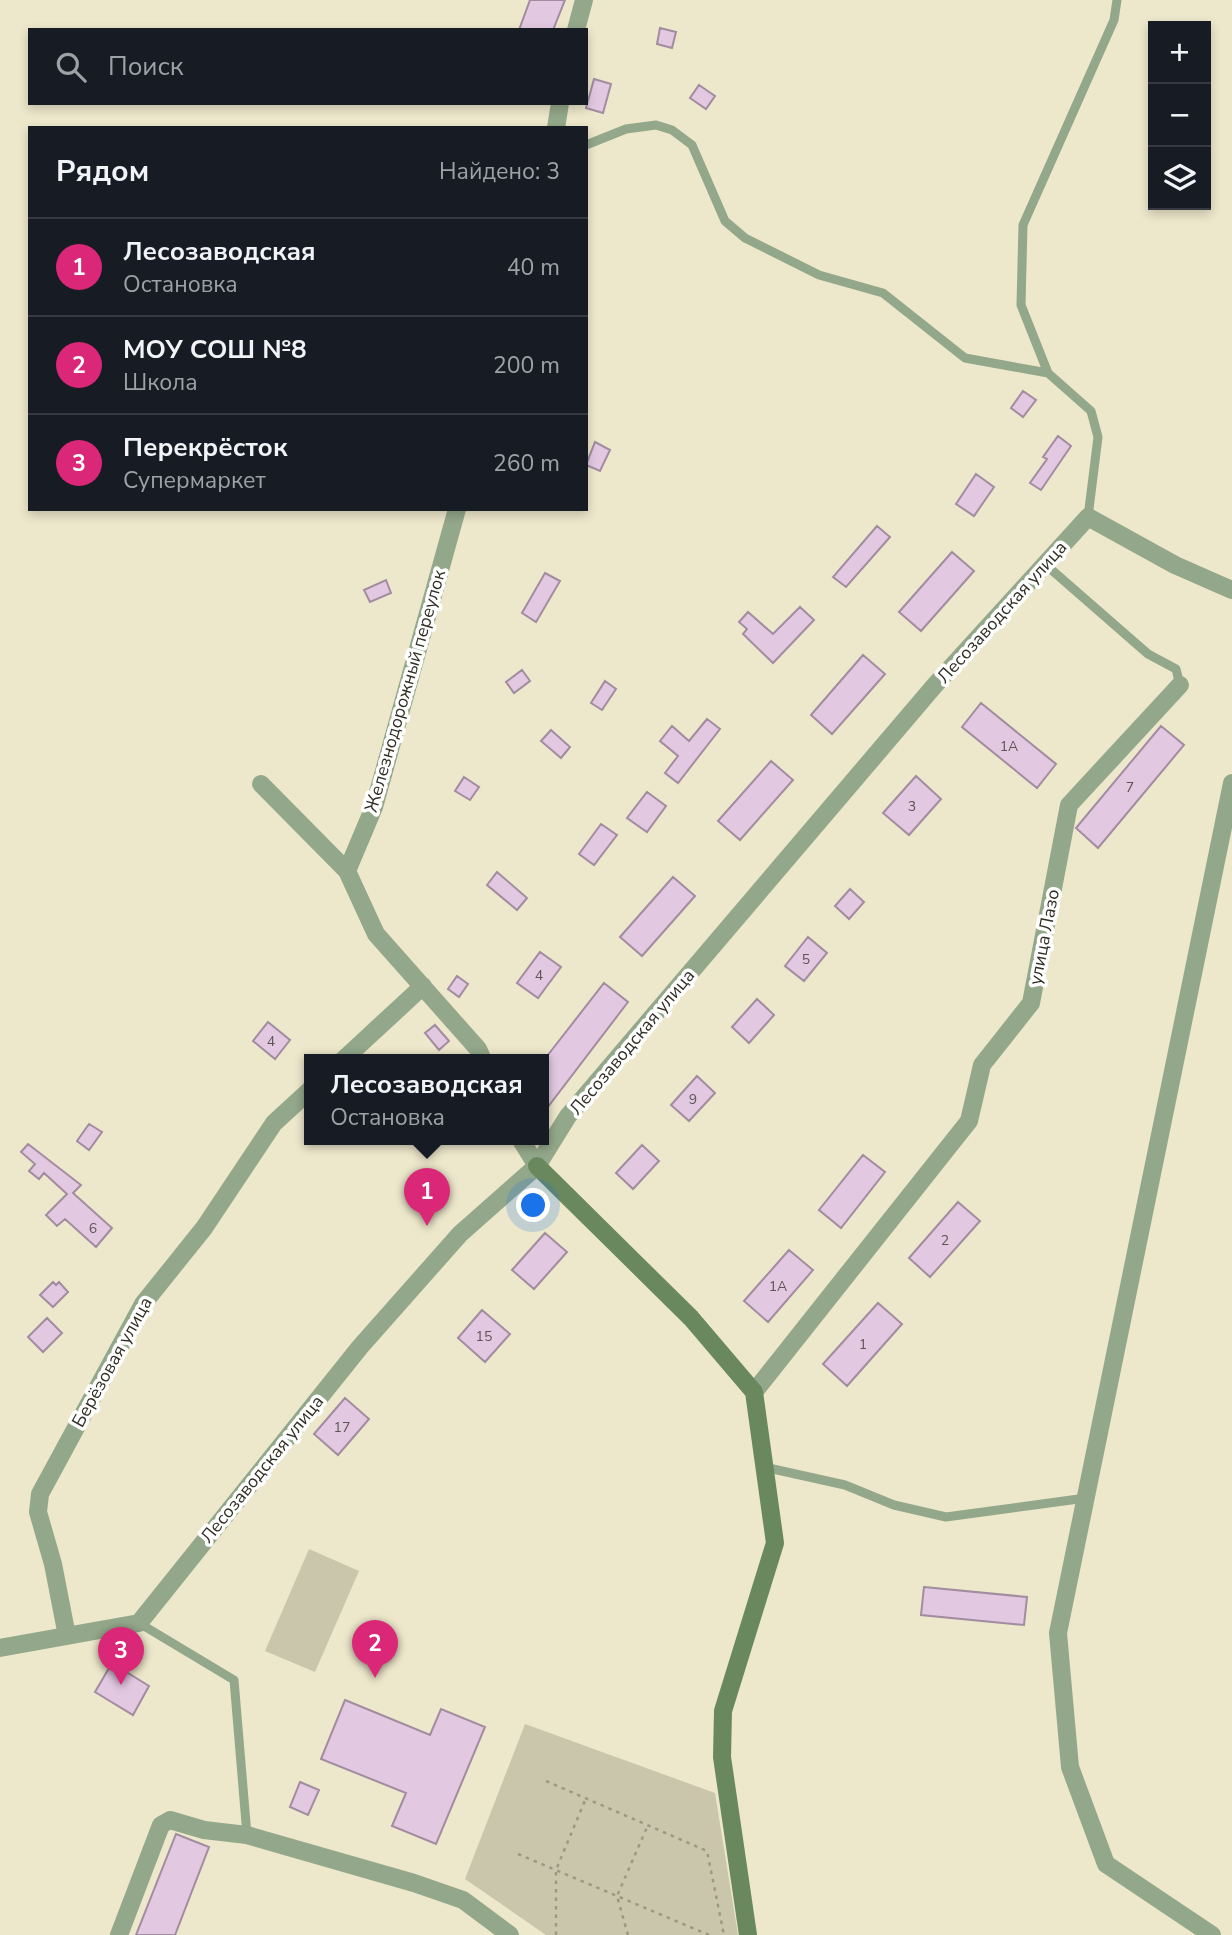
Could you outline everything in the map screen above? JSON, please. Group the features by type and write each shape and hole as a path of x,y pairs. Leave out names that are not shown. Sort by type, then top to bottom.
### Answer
{"street":[{"path":"577,28 584,0"},
{"path":"556,126 560,105"},
{"name":"Железнодорожный переулок","path":"347,871 374,807 456,511"},
{"path":"1088,517 1175,565 1232,590"},
{"name":"Лесозаводская улица","path":"139,1623 360,1347 460,1234 537,1166 568,1116 935,685 1088,517"},
{"name":"улица Лазо","path":"754,1392 969,1121 982,1065 1031,1003 1069,805 1180,685"},
{"path":"1212,1935 1106,1864 1070,1767 1058,1633 1232,783"},
{"path":"261,784 347,871 376,934 481,1054"},
{"path":"349,1054 423,986"},
{"name":"Берёзовая улица","path":"67,1636 53,1564 38,1512 40,1494 143,1304 204,1228 274,1123 304,1096"},
{"path":"524,1145 537,1166 691,1318 754,1392 775,1543 723,1711 722,1756 748,1935"},
{"path":"0,1648 139,1623"},
{"path":"119,1935 161,1825 170,1820 204,1830 247,1835 463,1900 510,1935"}],"lane":[{"path":"1088,517 1098,437 1090,411 1048,373 1021,305 1023,225 1114,20 1117,0"},
{"path":"588,144 626,129 656,125 672,130 692,145 725,222 745,237 819,275 883,293 965,358 1048,373"},
{"path":"1046,565 1148,654 1176,670 1180,685"},
{"path":"764,1467 845,1485 894,1505 946,1517 1086,1498"},
{"path":"139,1623 234,1680 247,1835"}],"path":[{"path":"547,1780 706,1851 724,1935"},
{"path":"556,1935 556,1870 586,1798"},
{"path":"628,1935 617,1896 648,1825"},
{"path":"518,1854 709,1935"}],"shaded area":[{"path":"309,1549 359,1571 315,1672 265,1651"},
{"path":"525,1724 715,1793 738,1935 546,1935 465,1879"}],"building":[{"path":"530,0 565,0 554,28 520,28"},
{"path":"660,28 676,32 672,48 657,44"},
{"path":"594,79 611,84 603,113 586,108"},
{"path":"699,85 715,96 706,109 690,98"},
{"path":"1023,391 1036,400 1023,417 1011,408"},
{"path":"1058,436 1071,446 1041,490 1030,483 1047,459 1043,457"},
{"path":"595,442 610,450 600,471 588,466"},
{"path":"976,474 994,487 974,516 956,504"},
{"path":"877,526 890,537 846,587 833,577"},
{"path":"952,552 974,571 921,631 899,612"},
{"path":"545,573 560,581 536,622 522,613"},
{"path":"386,580 391,593 370,602 364,590"},
{"path":"800,607 814,620 773,663 743,634 747,629 739,622 748,612 773,634"},
{"path":"863,655 885,674 832,734 811,715"},
{"path":"522,670 530,681 514,693 506,682"},
{"path":"605,681 616,689 602,710 591,703"},
{"path":"981,703 1056,764 1037,788 962,727"},
{"path":"707,719 720,729 678,783 665,773 678,756 660,741 672,726 689,741"},
{"path":"1161,726 1184,745 1098,848 1076,828"},
{"path":"551,730 570,747 561,758 541,741"},
{"path":"771,761 793,780 740,840 718,821"},
{"path":"916,776 941,799 909,835 883,813"},
{"path":"464,777 479,787 470,800 455,791"},
{"path":"647,792 666,806 647,832 627,818"},
{"path":"601,824 617,835 594,865 579,854"},
{"path":"497,872 527,898 517,910 487,885"},
{"path":"673,877 695,896 642,956 620,937"},
{"path":"850,889 864,902 849,919 835,906"},
{"path":"808,937 827,953 804,981 785,966"},
{"path":"540,952 561,967 538,998 517,983"},
{"path":"457,976 468,984 459,997 448,989"},
{"path":"604,983 628,1002 549,1105 549,1054"},
{"path":"757,999 774,1015 749,1043 732,1027"},
{"path":"268,1022 290,1040 275,1059 253,1041"},
{"path":"435,1025 449,1041 439,1050 425,1033"},
{"path":"697,1076 715,1093 689,1121 671,1105"},
{"path":"89,1124 102,1132 89,1150 77,1141"},
{"path":"28,1144 81,1185 73,1193 112,1228 96,1247 65,1219 57,1226 46,1215 67,1194 44,1173 39,1179 29,1171 35,1164 21,1152"},
{"path":"642,1145 659,1161 633,1189 616,1173"},
{"path":"863,1155 885,1172 841,1228 819,1210"},
{"path":"958,1202 980,1221 930,1277 909,1258"},
{"path":"545,1233 567,1252 534,1289 512,1270"},
{"path":"789,1250 813,1270 768,1322 744,1301"},
{"path":"53,1282 56,1285 59,1282 68,1292 53,1307 40,1295"},
{"path":"878,1303 902,1324 847,1386 823,1364"},
{"path":"482,1310 510,1334 485,1362 458,1338"},
{"path":"47,1318 62,1333 43,1352 28,1337"},
{"path":"345,1398 369,1419 338,1455 314,1434"},
{"path":"924,1587 1027,1597 1024,1625 921,1615"},
{"path":"112,1663 149,1686 133,1715 95,1692"},
{"path":"345,1700 430,1735 441,1709 485,1727 436,1844 392,1826 406,1793 321,1759"},
{"path":"300,1782 319,1790 308,1815 290,1807"},
{"path":"176,1834 209,1847 175,1935 136,1935"}],"place":[{"name":"Лесозаводская","path":"427,1226"},
{"name":"МОУ СОШ №8","path":"375,1678"},
{"name":"Перекрёсток","path":"121,1685"}]}
